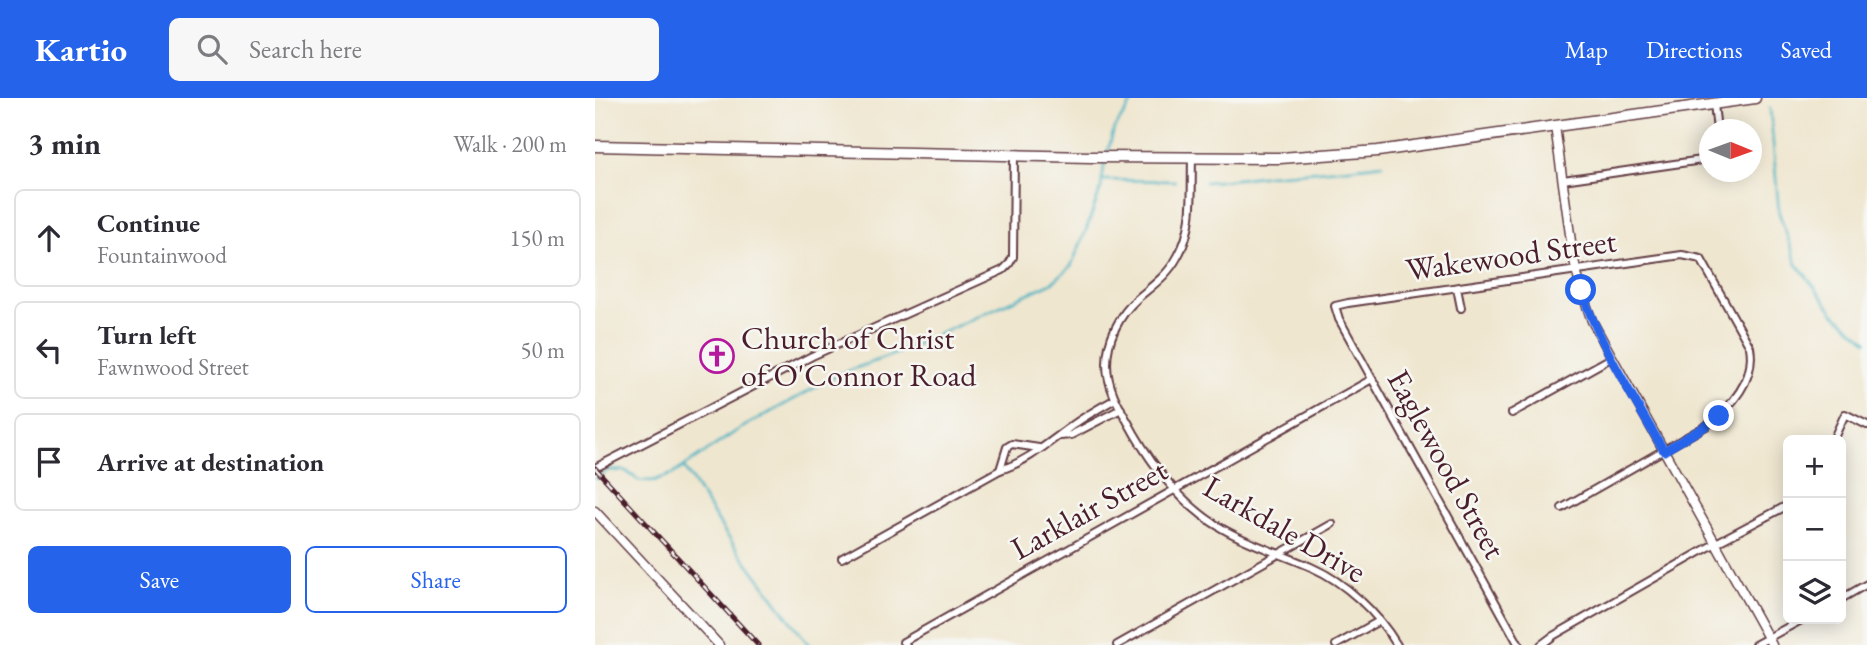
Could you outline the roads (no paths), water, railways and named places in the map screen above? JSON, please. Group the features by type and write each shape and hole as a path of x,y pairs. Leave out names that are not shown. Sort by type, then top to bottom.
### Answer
{"main road":[{"path":"595,146 1091,157 1279,158 1351,154 1755,98"}],"street":[{"path":"1714,104 1716,119"},
{"path":"1555,127 1576,270 1592,320 1770,641"},
{"path":"595,468 812,356 1003,270 1013,257 1014,155"},
{"name":"Larkdale Drive","path":"1192,157 1188,233 1179,255 1158,282 1136,300 1119,321 1108,354 1111,389 1148,457 1174,490 1202,516 1222,529 1314,568 1331,579 1359,599 1397,645"},
{"path":"1563,180 1699,161"},
{"name":"Wakewood Street","path":"1335,306 1682,255 1700,259 1750,347 1749,372 1742,388 1727,408 1706,426 1664,451"},
{"path":"1457,288 1461,308"},
{"name":"Eaglewood Street","path":"1335,306 1339,320 1519,645"},
{"path":"1512,413 1611,358"},
{"name":"Larklair Street","path":"904,643 1372,379"},
{"path":"842,558 999,470 1013,466 1032,455 1115,398"},
{"path":"1060,436 1072,435 1121,409"},
{"path":"1835,435 1845,414 1867,425"},
{"path":"999,470 1007,447 1012,444 1039,448"},
{"path":"1562,508 1664,451"},
{"path":"1541,645 1716,543 1783,508"},
{"path":"595,511 719,645"},
{"path":"1117,645 1332,524"},
{"path":"1846,596 1867,584"},
{"path":"1336,645 1379,621"},
{"path":"1755,645 1770,641 1796,624"}],"waterway":[{"path":"1107,154 1114,129 1135,98"},
{"path":"1770,108 1779,213 1797,264 1834,313 1867,341"},
{"path":"595,479 609,470 626,471 638,480 653,481 673,474 738,430 840,374 900,352 1053,282 1071,266 1101,188 1105,160"},
{"path":"1205,182 1383,164"},
{"path":"1101,180 1175,181"},
{"path":"684,468 726,534 809,645"}],"railway":[{"path":"595,468 758,645"}],"place":[{"name":"Church of Christ of O'Connor Road","path":"717,356"}]}
